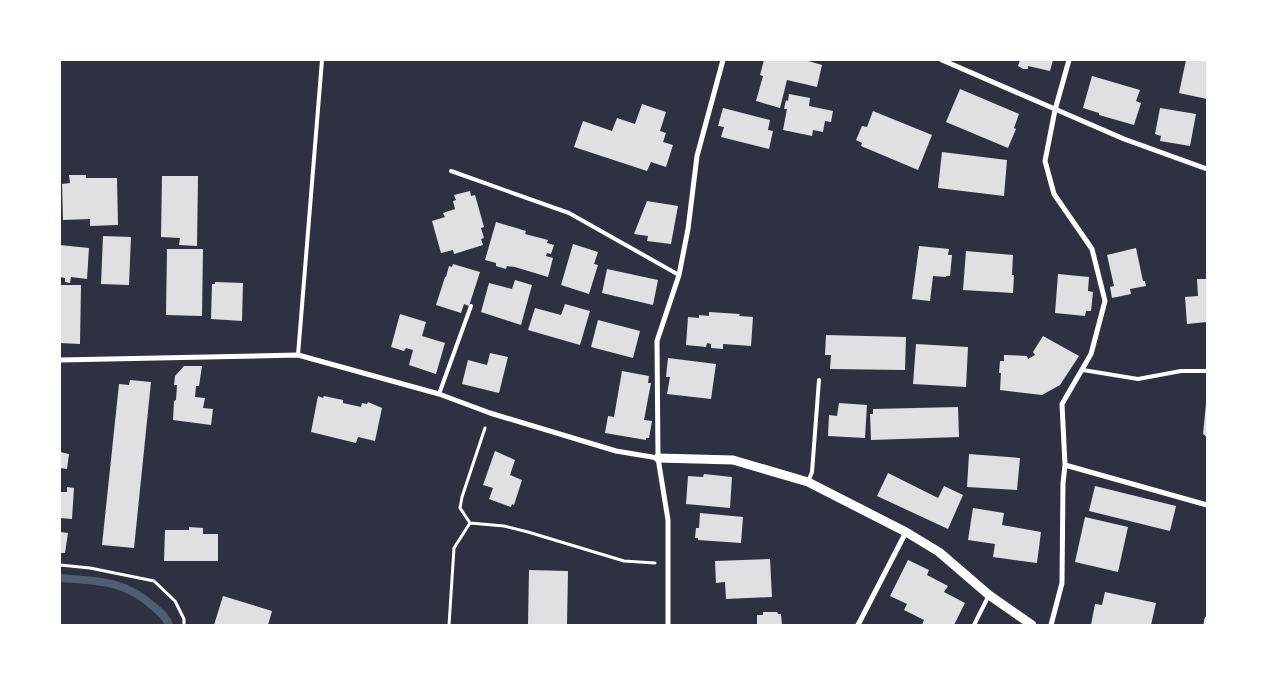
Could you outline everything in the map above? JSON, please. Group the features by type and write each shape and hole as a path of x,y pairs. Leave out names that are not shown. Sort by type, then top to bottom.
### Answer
{"street":[{"path":"668,625 668,520 658,458 657,341 678,275 688,229 697,156 723,60"},
{"path":"942,60 1124,139 1207,169"},
{"path":"1051,625 1062,583 1063,483 1065,466 1062,404 1083,370 1090,354 1106,301 1092,248 1054,194 1045,161 1055,110 1068,60"},
{"path":"60,360 298,355 439,394 490,413 616,451 658,458 733,460 808,482 906,532 939,552 989,595 1032,625"},
{"path":"1065,466 1207,505"},
{"path":"858,625 906,532"},
{"path":"1206,625 1207,618"}],"lane":[{"path":"298,355 322,60"},
{"path":"451,171 569,213 678,275"},
{"path":"439,394 471,306"},
{"path":"1083,370 1138,379 1181,371 1207,371"},
{"path":"808,482 812,472 819,380"},
{"path":"974,625 989,595"}],"path":[{"path":"470,523 460,508 462,497 490,413"},
{"path":"470,523 504,526 624,561 668,564"},
{"path":"449,625 454,548 470,523"},
{"path":"60,565 90,568 154,582 176,601 184,619 184,625"}],"building":[{"path":"764,60 805,60 822,65 817,87 787,80 780,108 756,101 763,76 760,75"},
{"path":"1020,60 1053,60 1050,71 1028,66 1028,69 1023,69 1018,66"},
{"path":"1186,60 1207,60 1207,99 1179,93"},
{"path":"1092,76 1140,90 1136,101 1141,103 1134,125 1099,115 1099,113 1083,108"},
{"path":"960,89 1019,114 1014,128 1016,129 1008,148 946,122"},
{"path":"789,94 810,98 809,106 833,111 831,122 825,121 823,132 813,130 812,136 783,130 787,109 784,109"},
{"path":"642,104 666,112 660,131 666,133 663,142 673,145 666,167 651,162 647,171 574,147 583,121 612,131 617,118 635,124"},
{"path":"723,108 770,120 768,130 773,131 769,149 721,137 724,127 718,126"},
{"path":"1160,108 1196,114 1190,146 1160,141 1161,136 1155,134"},
{"path":"873,111 932,135 918,170 861,146 862,143 856,140 862,126 867,127"},
{"path":"942,152 1007,160 1004,196 938,188"},
{"path":"69,175 86,175 86,178 117,178 118,225 90,226 90,219 63,220 62,184 70,183"},
{"path":"162,176 198,176 197,246 179,245 180,238 161,237"},
{"path":"470,191 471,196 475,195 484,227 481,228 484,238 481,239 483,245 454,254 453,250 441,253 432,221 445,217 443,213 455,209 453,201 456,200 454,195"},
{"path":"647,201 678,206 671,244 647,241 648,236 634,234"},
{"path":"496,222 526,231 525,234 548,240 547,243 554,245 551,254 547,253 546,256 553,258 548,277 515,267 507,266 506,269 496,266 496,263 485,260"},
{"path":"103,236 131,237 129,285 101,284"},
{"path":"573,244 598,252 594,264 598,265 589,294 561,285"},
{"path":"60,245 89,248 87,279 71,277 70,283 65,282 65,278 60,277"},
{"path":"919,246 949,249 948,255 952,255 950,276 933,276 930,301 912,299"},
{"path":"1136,248 1143,281 1145,281 1146,286 1130,289 1131,294 1112,298 1110,287 1114,286 1107,255"},
{"path":"167,249 203,249 202,316 166,315"},
{"path":"966,251 1013,255 1013,293 963,290"},
{"path":"453,264 480,272 469,306 464,304 461,313 436,305 449,266 452,267"},
{"path":"607,269 658,280 653,305 602,293"},
{"path":"1058,274 1089,277 1088,291 1093,292 1091,311 1086,311 1085,316 1055,313"},
{"path":"1197,279 1207,279 1207,322 1187,324 1185,297 1198,296"},
{"path":"515,280 532,285 521,325 481,312 489,283 512,289"},
{"path":"215,282 243,283 242,321 211,319 212,284 215,284"},
{"path":"60,285 81,285 80,344 60,343"},
{"path":"565,304 590,311 580,345 528,330 535,308 561,315"},
{"path":"709,312 740,314 739,316 753,317 751,346 723,344 723,349 711,348 711,344 707,343 706,347 686,345 688,317 699,318 699,315 709,316"},
{"path":"400,314 426,322 422,336 445,343 436,374 409,365 413,350 406,348 404,351 391,347"},
{"path":"598,320 640,331 633,358 591,347"},
{"path":"826,335 906,337 905,370 830,369 831,355 825,355"},
{"path":"1043,336 1079,356 1060,385 1042,395 1000,390 1000,361 1004,361 1004,355 1027,356 1028,359 1035,355 1033,352"},
{"path":"916,344 968,347 966,387 913,384"},
{"path":"490,353 508,357 499,393 462,384 468,360 487,365"},
{"path":"668,358 716,364 711,399 667,394 670,377 666,377"},
{"path":"184,366 202,366 195,397 205,398 203,408 213,409 211,425 173,420 177,385 174,385 175,376"},
{"path":"622,371 649,376 648,383 651,383 644,420 652,421 649,438 646,438 646,440 605,433 608,416 614,417"},
{"path":"130,380 151,382 134,548 102,545 119,384 129,385"},
{"path":"318,396 343,400 343,403 361,407 362,403 367,404 368,402 382,408 375,441 358,437 356,443 311,432"},
{"path":"839,403 867,405 865,438 828,436 829,415 837,416"},
{"path":"1207,404 1207,437 1203,434"},
{"path":"958,407 959,437 871,440 870,414 873,414 873,409"},
{"path":"495,451 515,460 510,475 522,480 514,505 512,504 511,507 489,499 493,488 483,485"},
{"path":"60,452 69,454 67,469 60,468"},
{"path":"969,454 1020,458 1017,490 967,487"},
{"path":"888,473 938,498 944,486 963,495 948,529 877,496"},
{"path":"704,474 732,477 730,508 686,504 688,476 703,477"},
{"path":"1095,486 1176,506 1170,531 1089,511"},
{"path":"67,487 74,488 72,519 60,518 60,492 67,492"},
{"path":"973,508 1004,513 1002,525 1041,532 1037,563 993,557 995,544 968,540"},
{"path":"700,513 743,517 741,543 698,540 698,538 695,538 696,528 699,528"},
{"path":"1085,517 1128,527 1118,572 1075,562"},
{"path":"189,527 203,528 203,534 218,534 218,561 164,561 165,530 189,530"},
{"path":"60,532 68,533 65,553 60,553"},
{"path":"770,559 772,597 726,599 725,582 716,583 715,561"},
{"path":"908,560 929,570 927,575 948,586 944,592 965,603 954,625 922,625 924,620 904,610 907,604 890,596"},
{"path":"529,570 568,571 567,624 528,624"},
{"path":"1105,592 1156,603 1151,625 1091,625 1095,604 1102,605"},
{"path":"223,596 272,611 268,625 214,625"},
{"path":"763,612 777,612 781,614 782,625 757,625 757,615 763,615"}],"waterway":[{"path":"60,578 98,581 121,587 143,598 157,609 169,625"}]}
